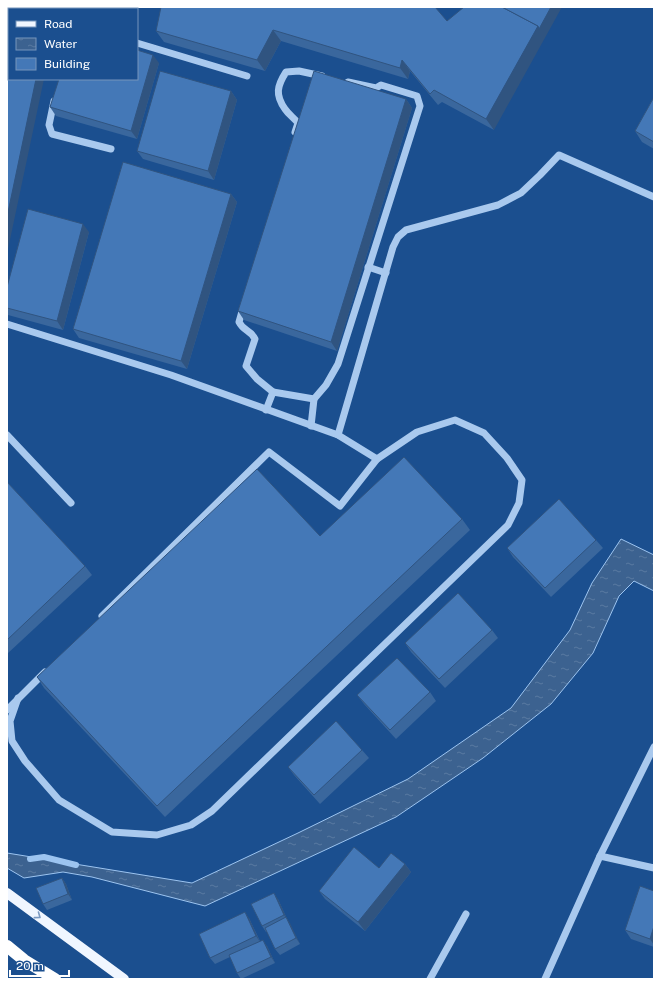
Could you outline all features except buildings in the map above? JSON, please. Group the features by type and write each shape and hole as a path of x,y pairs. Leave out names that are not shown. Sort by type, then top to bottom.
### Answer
{"highway":[{"path":"7,946 24,960 55,979"}],"main road":[{"path":"7,893 124,979"}],"street":[{"path":"138,43 247,76"},
{"path":"293,139 298,124 280,100 278,91 279,82 286,72 299,71 329,78"},
{"path":"311,426 314,399 326,385 338,364 420,106 417,96 381,85 376,88 344,82"},
{"path":"55,94 48,126 52,134 111,149"},
{"path":"338,435 393,247 398,237 406,230 498,204 516,196 540,175 559,155 654,197"},
{"path":"368,268 386,273"},
{"path":"246,299 239,322 242,328 252,333 255,339 246,366 257,379 273,392 314,399"},
{"path":"7,324 171,375 338,435 377,459"},
{"path":"266,410 273,392"},
{"path":"18,698 10,721 12,741 25,761 59,800 112,832 157,835 191,825 212,811 508,525 519,503 522,480 507,458 484,433 455,420 417,432 377,459 340,506 269,452 98,620"},
{"path":"7,435 71,502"},
{"path":"7,710 53,664"},
{"path":"545,979 600,856 654,747"},
{"path":"600,856 654,868"},
{"path":"430,979 466,914"}],"water":[{"path":"621,539 654,555 654,591 634,581 619,596 593,653 551,704 483,758 396,817 205,906 92,877 63,872 24,878 7,868 7,853 192,883 408,779 511,708 570,630 592,583"}],"waterway":[{"path":"30,859 44,857 76,865"}]}
